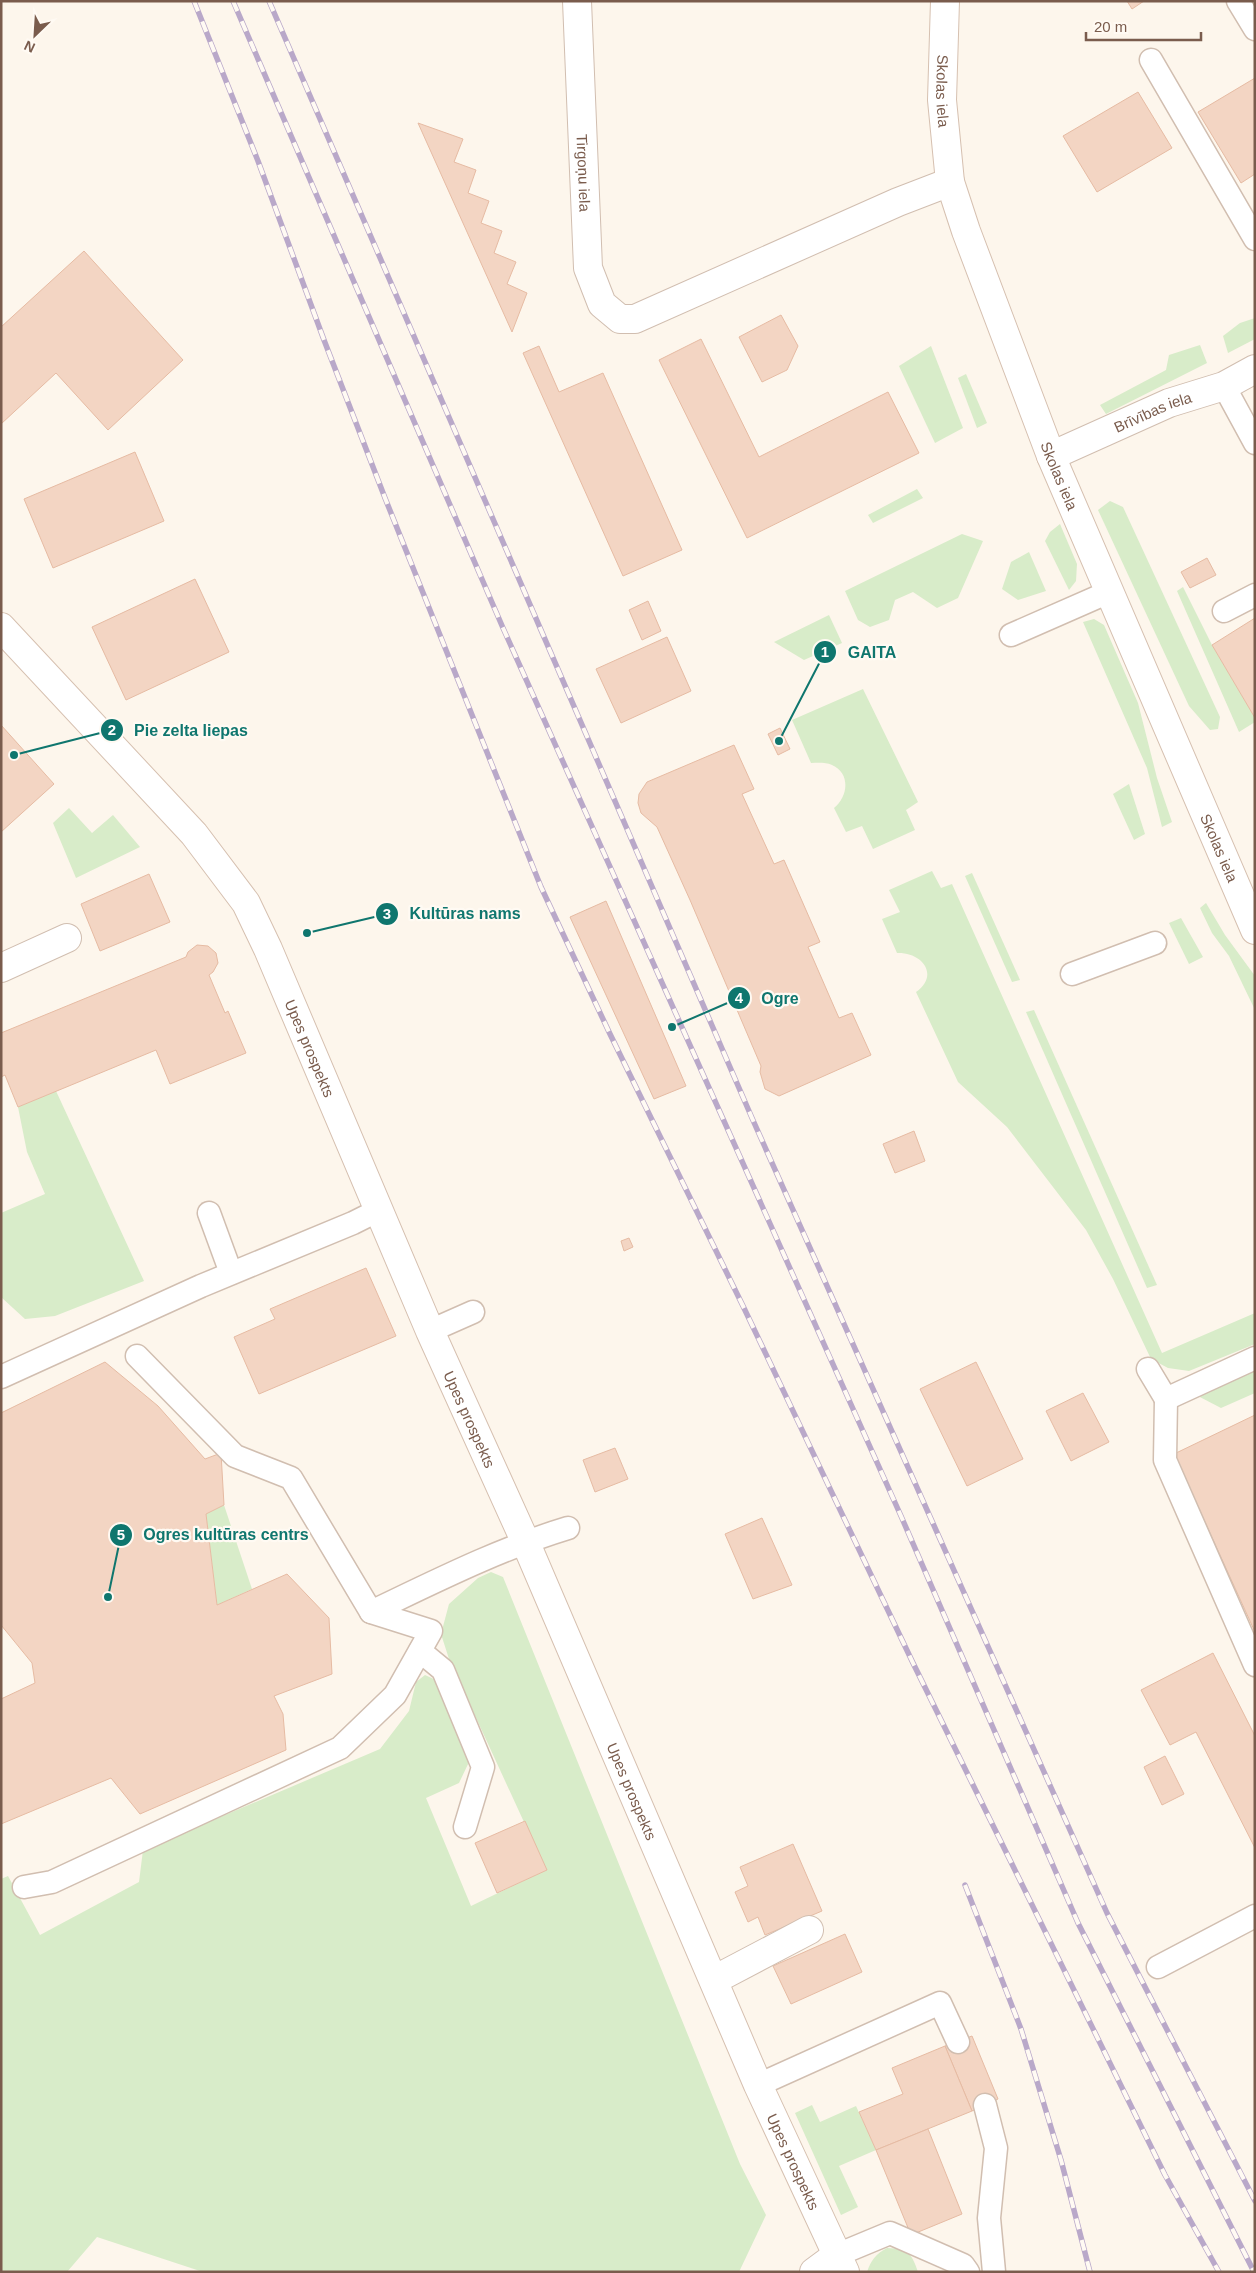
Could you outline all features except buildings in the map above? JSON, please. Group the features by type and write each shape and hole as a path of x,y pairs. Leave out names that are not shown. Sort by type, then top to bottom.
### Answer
{"main road":[{"name":"Tirgoņu iela","path":"577,1 588,268 602,304 620,319 635,319 898,202 950,182"},
{"name":"Skolas iela","path":"945,1 942,100 950,182 1051,456 1255,930"},
{"name":"Brīvības iela","path":"1051,456 1169,403 1224,386 1255,369"},
{"name":"Upes prospekts","path":"1,627 194,834 246,903 268,949 430,1331 525,1541 758,2085 841,2263"},
{"path":"1,968 67,938"},
{"path":"714,1980 809,1930"},
{"path":"814,2272 841,2263"}],"lane":[{"path":"1238,1 1255,29"},
{"path":"1151,60 1255,239"},
{"path":"1224,386 1255,443"},
{"path":"1011,635 1109,592"},
{"path":"1224,611 1255,595"},
{"path":"1072,974 1155,944"},
{"path":"1,1377 231,1273 353,1223 379,1210"},
{"path":"208,1213 231,1273"},
{"path":"430,1331 473,1312"},
{"path":"24,1887 52,1882 340,1748 395,1695 431,1631 371,1612 291,1478 236,1456 137,1356"},
{"path":"1166,1399 1255,1358"},
{"path":"1148,1369 1166,1399 1164,1460 1255,1665"},
{"path":"371,1612 525,1541 568,1528"},
{"path":"420,1650 443,1670 484,1767 465,1827"},
{"path":"1158,1967 1255,1916"},
{"path":"758,2085 940,2003 958,2042"},
{"path":"985,2105 996,2148 989,2218 994,2272"},
{"path":"841,2263 890,2233 962,2265 968,2272"}],"green space":[{"path":"1255,318 1255,339 1228,353 1223,336 1240,323"},
{"path":"1200,345 1207,363 1106,414 1100,405 1166,370 1169,355"},
{"path":"931,346 963,428 935,443 899,366"},
{"path":"966,374 987,423 977,428 958,378"},
{"path":"917,489 923,498 873,523 868,515"},
{"path":"1110,501 1123,507 1220,717 1218,729 1210,730 1189,706 1098,510"},
{"path":"1060,524 1077,564 1076,581 1069,590 1045,541 1050,532"},
{"path":"962,534 983,541 958,598 937,608 913,592 895,600 889,620 870,627 858,620 845,591"},
{"path":"1029,552 1046,591 1018,600 1002,589 1011,562"},
{"path":"1183,587 1212,645 1255,718 1255,722 1239,732 1177,591"},
{"path":"829,615 842,643 804,660 774,642"},
{"path":"1094,619 1104,625 1138,703 1157,778 1172,822 1162,827 1147,768 1083,622"},
{"path":"863,689 918,802 906,810 915,830 873,849 862,826 846,832 834,808 845,792 845,779 838,769 832,765 811,763 792,720"},
{"path":"1129,784 1145,834 1134,840 1113,794"},
{"path":"69,808 92,833 113,815 140,847 76,878 53,823"},
{"path":"932,871 941,888 952,884 1162,1353 1255,1313 1255,1344 1189,1371 1168,1368 1151,1359 1113,1279 1086,1230 1007,1127 958,1082 916,992 927,979 925,966 914,956 897,953 882,919 900,912 889,890"},
{"path":"972,873 1020,980 1012,982 965,876"},
{"path":"1206,903 1225,935 1255,976 1255,1010 1229,956 1212,933 1200,908"},
{"path":"1181,918 1203,957 1189,964 1169,923"},
{"path":"1034,1010 1157,1285 1147,1288 1026,1012"},
{"path":"56,1091 144,1281 55,1316 25,1319 1,1297 1,1213 45,1194 27,1152 18,1107"},
{"path":"1255,1367 1255,1393 1221,1408 1196,1395"},
{"path":"224,1505 252,1589 217,1605 206,1514"},
{"path":"491,1572 503,1577 740,2164 766,2215 739,2272 203,2272 97,2237 67,2272 1,2272 1,1879 8,1876 40,1935 139,1882 143,1850 380,1749 409,1711 416,1682 425,1675 436,1680 470,1760 459,1783 426,1798 471,1906 546,1870 449,1659 441,1634 449,1604 478,1578"},
{"path":"812,2105 820,2122 856,2106 876,2150 839,2166 858,2207 841,2215 795,2113"},
{"path":"887,2248 900,2249 908,2253 918,2272 867,2272 874,2258"}],"railway":[{"path":"194,1 258,161 385,498 541,887 913,1663 1165,2175 1219,2272"},
{"path":"233,1 503,628 901,1516 1078,1923 1254,2272"},
{"path":"269,1 752,1118 1107,1913 1255,2201"},
{"path":"965,1885 1021,2029 1061,2160 1090,2272"}],"place":[{"name":"GAITA","path":"779,741"},
{"name":"Pie zelta liepas","path":"14,755"},
{"name":"Kultūras nams","path":"307,933"},
{"name":"Ogre","path":"672,1027"},
{"name":"Ogres kultūras centrs","path":"108,1597"}]}
